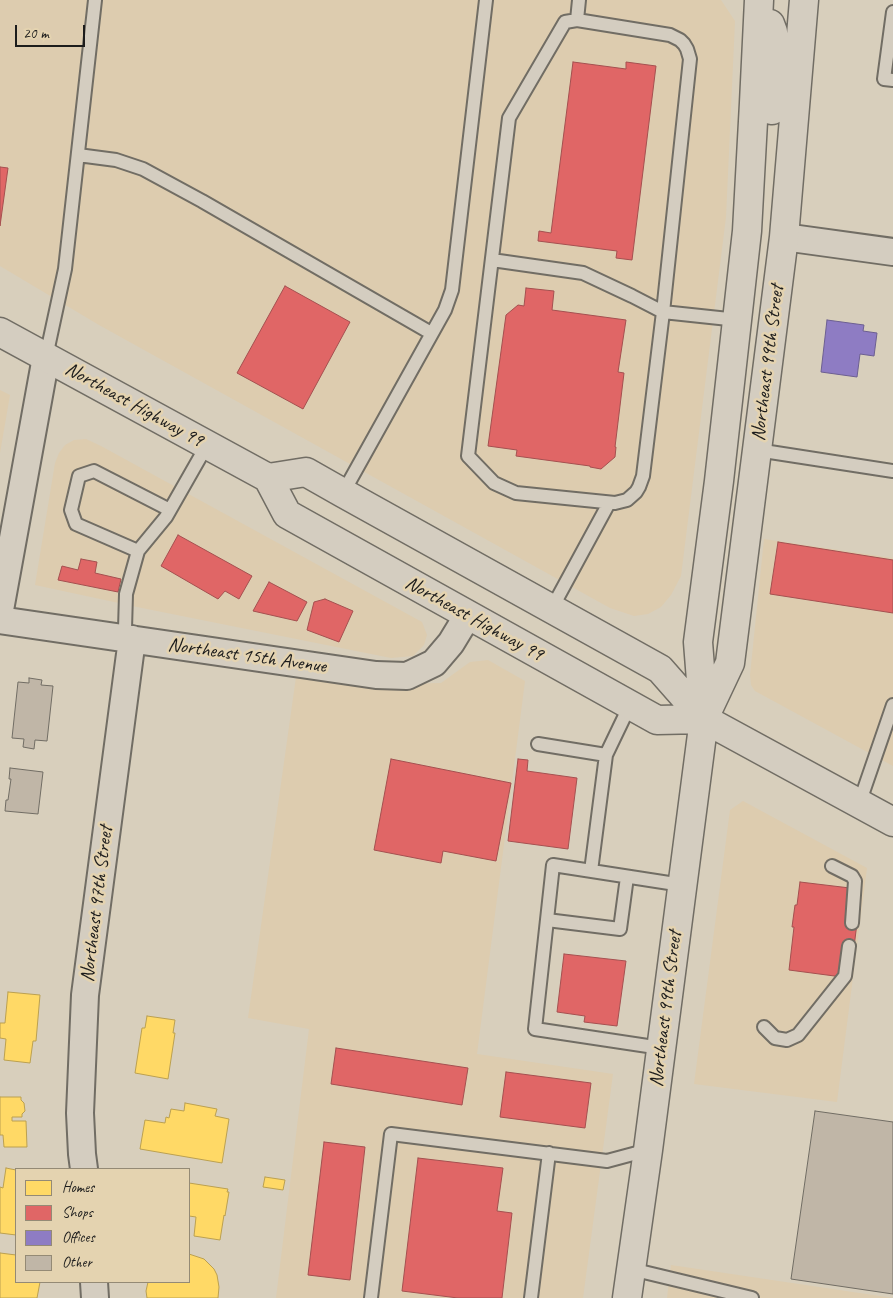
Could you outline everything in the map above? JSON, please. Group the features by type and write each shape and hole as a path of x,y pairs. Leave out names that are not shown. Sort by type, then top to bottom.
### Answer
{"main road":[{"path":"760,0 773,32 776,63 766,202 784,237"},
{"name":"Northeast 99th Street","path":"627,1298 704,719 698,642 719,481 747,231 760,0"},
{"name":"Northeast 99th Street","path":"704,719 730,662 784,237 804,0"},
{"name":"Northeast Highway 99","path":"0,332 268,478 287,514 657,720 704,719"},
{"name":"Northeast Highway 99","path":"268,478 306,472 660,669 704,719 893,822"}],"street":[{"path":"784,237 893,252"},
{"path":"0,610 46,357"},
{"name":"Northeast 15th Avenue","path":"0,620 376,675 407,676 434,663 452,643 468,615"},
{"name":"Northeast 97th Street","path":"84,1168 80,1113 85,994 132,639"},
{"path":"94,1283 95,1298"}],"lane":[{"path":"46,357 66,269 95,0"},
{"path":"344,493 445,310 452,290 486,0"},
{"path":"576,20 579,0"},
{"path":"893,12 884,79 893,80"},
{"path":"576,20 670,34 682,41 689,54 690,65 642,482 636,492 627,500 615,503 516,493 494,483 468,456 509,118 565,22 576,20"},
{"path":"78,155 116,160 143,169 432,333"},
{"path":"492,260 583,273 663,312 738,320"},
{"path":"132,639 125,630 126,594 138,551 166,517 207,445"},
{"path":"757,450 893,470"},
{"path":"138,551 76,524 71,510 79,476 94,471 170,510"},
{"path":"552,608 609,503"},
{"path":"591,871 606,754 630,705"},
{"path":"859,804 893,706"},
{"path":"538,744 606,754"},
{"path":"661,1048 535,1030 553,865 682,885"},
{"path":"832,866 852,876 856,881 852,923"},
{"path":"547,920 620,929 627,877"},
{"path":"764,1026 775,1038 787,1040 798,1035 845,976 849,946"},
{"path":"371,1298 391,1134 607,1160 648,1150"},
{"path":"531,1298 549,1154"},
{"path":"631,1269 752,1298"}],"shaded area":[{"path":"0,0 721,0 735,21 726,217 681,576 671,595 661,607 648,614 634,616 610,608 99,325 0,266"},
{"path":"0,390 10,395 0,453"},
{"path":"86,439 422,622 427,635 424,645 413,656 391,658 35,585 55,463 65,445 74,440"},
{"path":"764,539 893,558 893,766 755,691 751,685 750,675"},
{"path":"488,660 525,681 477,1054 613,1074 583,1298 276,1298 309,1029 248,1018 296,677 361,685 441,683 470,662"},
{"path":"743,801 867,868 837,1102 694,1084 730,810"},
{"path":"671,1265 893,1298 667,1298"}],"building: Homes":[{"path":"8,992 40,995 36,1041 33,1041 30,1063 4,1060 6,1039 0,1038 0,1023 5,1023"},
{"path":"147,1016 175,1020 173,1033 175,1033 168,1079 135,1073 142,1028 145,1028"},
{"path":"0,1097 21,1097 25,1111 22,1117 12,1117 12,1121 26,1121 27,1147 4,1147 3,1135 0,1135"},
{"path":"185,1103 217,1109 215,1116 229,1119 222,1163 140,1149 145,1120 165,1123 166,1117 169,1118 171,1109 184,1111"},
{"path":"6,1168 15,1170 15,1235 0,1233 0,1187 3,1188"},
{"path":"265,1177 285,1180 283,1190 263,1187"},
{"path":"190,1183 228,1189 220,1240 194,1236 196,1217 190,1216"},
{"path":"0,1253 15,1255 15,1283 40,1283 37,1298 0,1298"},
{"path":"190,1254 204,1259 214,1269 219,1287 218,1298 147,1298 148,1283 190,1283"}],"building: Shops":[{"path":"573,62 626,69 626,62 656,66 632,260 616,258 617,251 538,241 539,231 551,233"},
{"path":"0,167 8,168 0,226"},
{"path":"285,286 350,322 303,409 237,373"},
{"path":"526,288 554,291 552,310 626,320 618,372 624,373 615,457 601,469 516,456 517,450 488,446 506,315 518,305 524,306"},
{"path":"178,535 252,576 239,599 225,591 218,599 161,566"},
{"path":"778,542 893,560 893,613 770,594"},
{"path":"81,559 97,562 95,573 121,579 118,592 58,580 62,566 78,570"},
{"path":"269,582 307,602 297,621 253,611"},
{"path":"325,599 353,611 339,642 307,630 314,602"},
{"path":"391,759 511,783 496,861 443,851 441,863 374,850"},
{"path":"518,759 528,760 527,771 577,778 568,849 508,841"},
{"path":"800,882 850,888 845,922 857,923 854,947 842,977 789,970 794,927 792,927"},
{"path":"564,954 626,961 617,1026 584,1022 585,1016 557,1012"},
{"path":"336,1048 468,1068 462,1105 331,1084"},
{"path":"506,1072 591,1083 585,1128 500,1117"},
{"path":"324,1142 365,1147 350,1280 308,1275"},
{"path":"418,1158 503,1168 497,1211 512,1213 502,1298 458,1298 402,1291"}],"building: Offices":[{"path":"827,320 864,325 863,331 877,333 874,356 860,354 857,377 821,372"}],"building: Other":[{"path":"29,678 42,680 41,685 53,686 47,741 35,740 34,749 23,747 24,739 12,738 18,682 29,683"},
{"path":"10,768 43,772 38,814 5,811 11,779 9,779"},
{"path":"815,1111 893,1122 893,1294 791,1279"}]}
